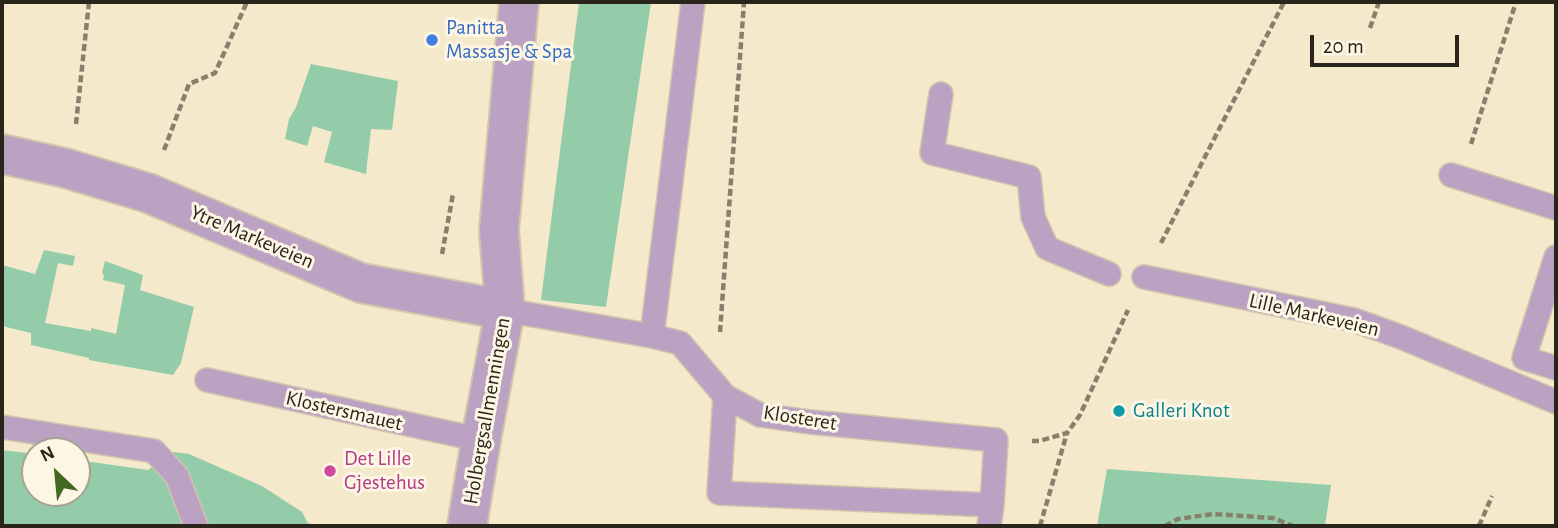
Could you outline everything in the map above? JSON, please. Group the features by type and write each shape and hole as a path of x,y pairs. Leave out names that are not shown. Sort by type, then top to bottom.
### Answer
{"street":[{"name":"Holbergsallmenningen","path":"467,526 505,310 499,230 519,2"},
{"name":"Ytre Markeveien","path":"2,154 148,193 361,283 505,310"}],"lane":[{"path":"652,335 692,2"},
{"name":"Lille Markeveien","path":"941,94 932,153 1029,177 1033,217 1047,248 1129,278 1354,320 1556,402"},
{"path":"1456,176 1556,208"},
{"path":"1556,257 1524,358 1556,368"},
{"name":"Klosteret","path":"505,310 652,335 680,343 725,396 760,415 996,440 991,516"},
{"name":"Klostersmauet","path":"207,380 481,440"},
{"path":"725,396 719,493 991,516"},
{"path":"2,427 154,451 177,476 196,526"}],"path":[{"path":"65,169 76,132 89,2"},
{"path":"148,193 189,84 215,73 247,2"},
{"path":"720,328 744,2"},
{"path":"1370,28 1379,2"},
{"path":"1456,176 1516,2"},
{"path":"1040,526 1067,433"},
{"path":"1479,526 1492,496"},
{"path":"1165,526 1178,519 1213,513 1273,518 1293,526"}],"green space":[{"path":"579,2 651,2 606,307 541,300"},
{"path":"311,64 398,81 392,130 371,129 366,174 324,162 332,132 313,126 307,146 285,139 289,119"},
{"path":"44,250 75,256 73,266 58,263 45,323 91,331 91,328 116,334 125,285 103,280 105,261 143,275 140,290 194,307 181,363 173,375 89,360 31,345 31,333 2,326 2,265 35,274"},
{"path":"2,450 21,452 21,507 91,507 91,462 148,470 173,452 189,454 262,486 302,512 308,523 318,526 2,526"},
{"path":"1107,469 1331,485 1325,526 1097,526"}],"place":[{"name":"Panitta Massasje & Spa","path":"432,40"},
{"name":"Galleri Knot","path":"1119,411"},
{"name":"Det Lille Gjestehus","path":"330,471"}]}
